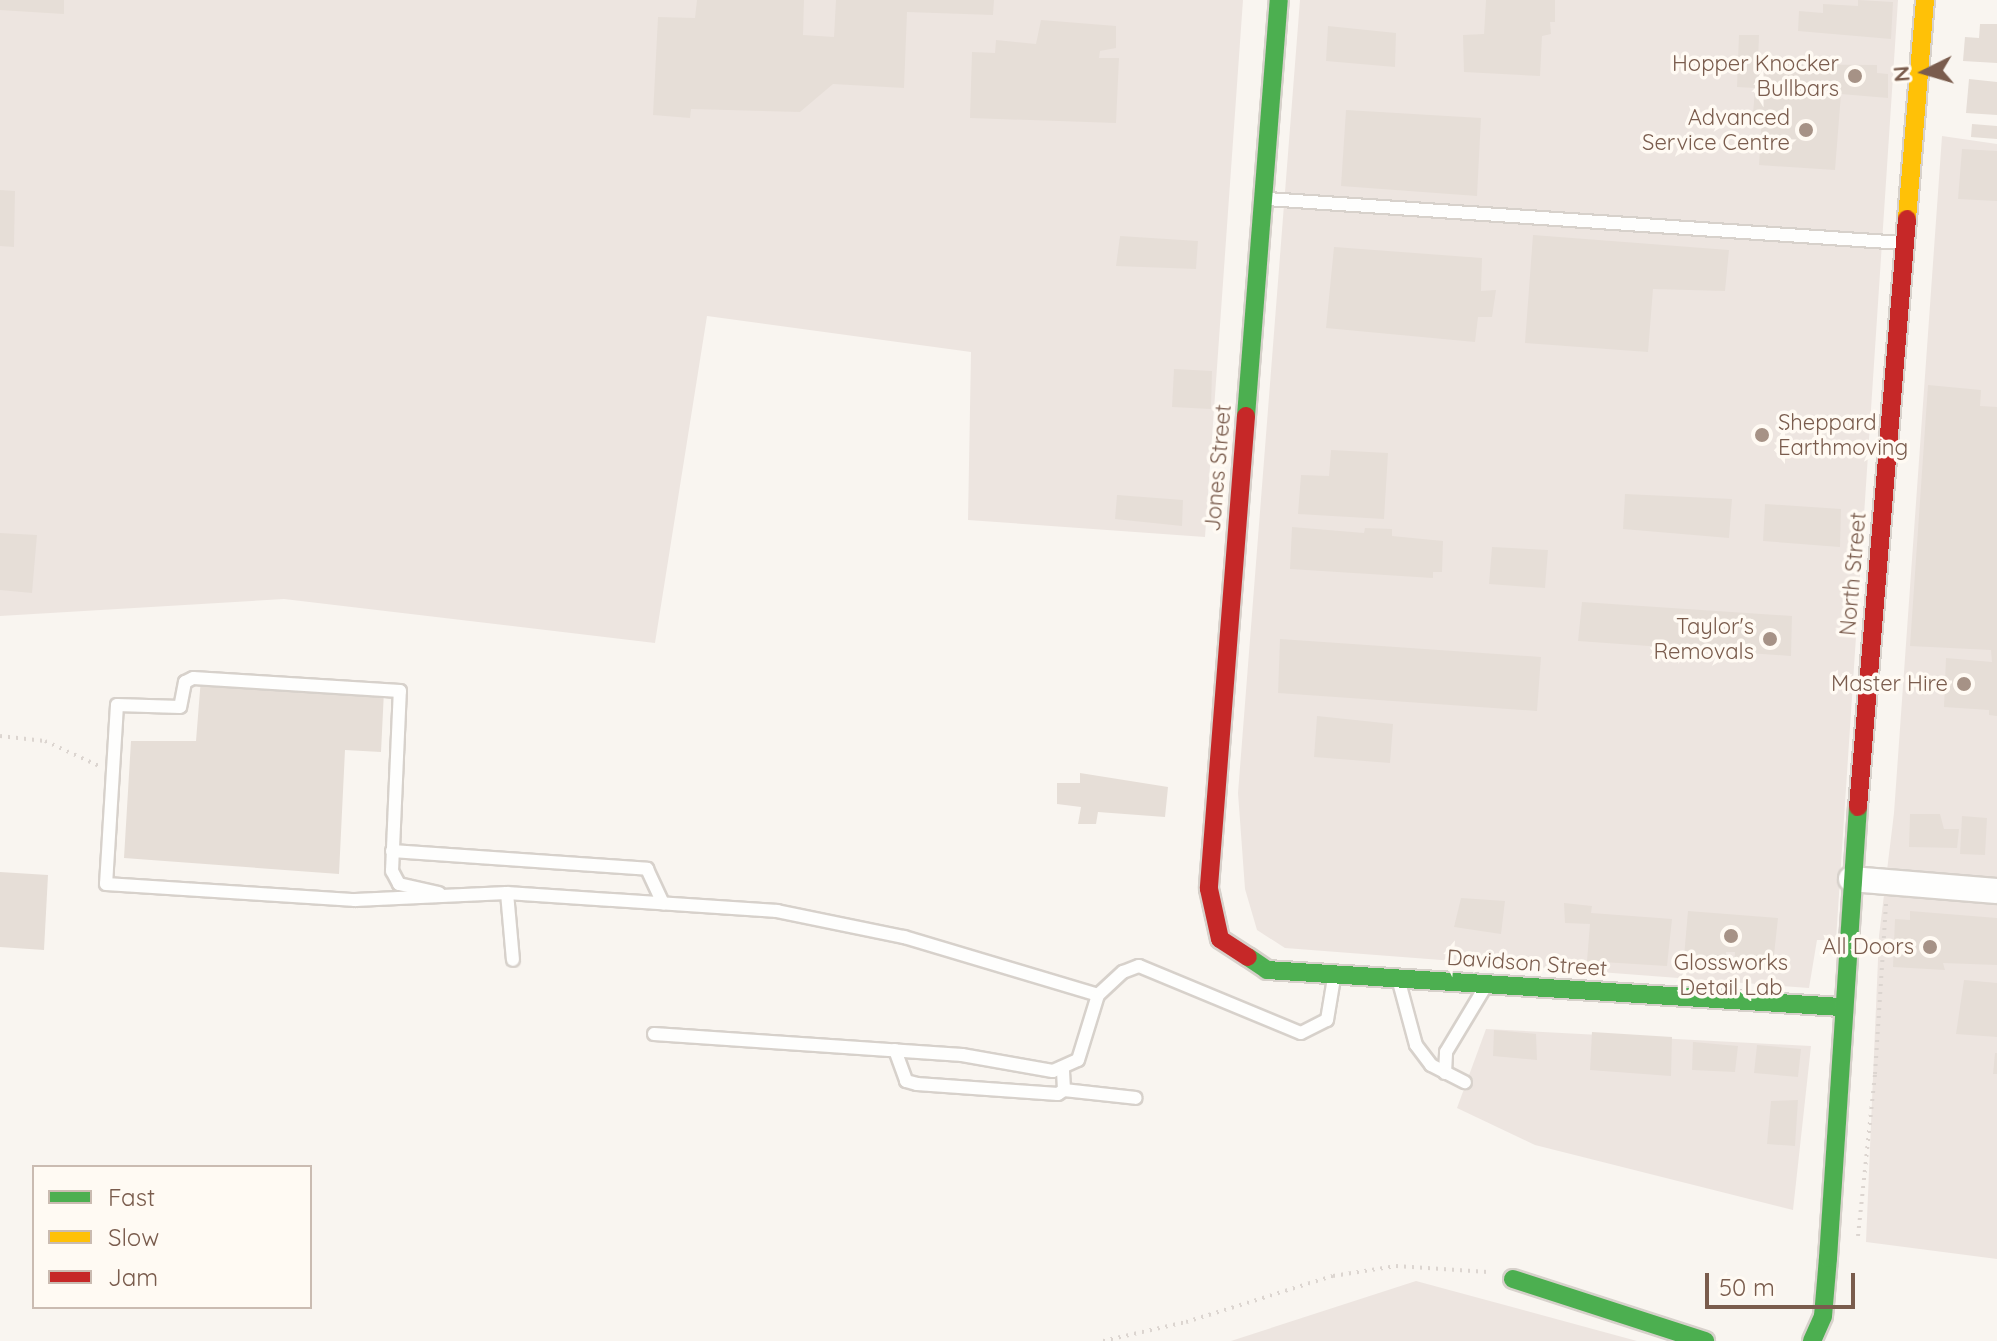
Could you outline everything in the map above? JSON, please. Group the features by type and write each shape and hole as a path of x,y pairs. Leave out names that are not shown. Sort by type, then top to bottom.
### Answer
{"street":[{"name":"Jones Street","path":"1220,939 1209,889 1279,0"},
{"name":"North Street","path":"1812,1341 1823,1316 1828,1258 1841,1007 1925,0"},
{"path":"1851,879 1997,891"},
{"name":"Davidson Street","path":"1220,939 1267,970 1841,1007"},
{"path":"1513,1279 1705,1341"}],"lane":[{"path":"1264,199 1905,243"},
{"path":"439,893 399,884 392,851 400,691 392,688 187,678 180,707 117,705 106,884 330,899 507,893 777,911 862,927 1098,995"},
{"path":"392,851 647,869 663,903"},
{"path":"507,893 513,960"},
{"path":"654,1034 895,1050 1063,1070 1078,1060 1098,995 1123,972 1153,968 1301,1033 1327,1020 1334,974"},
{"path":"1399,978 1404,1014 1416,1045 1431,1065 1465,1082"},
{"path":"1445,1073 1446,1052 1486,984"},
{"path":"895,1050 906,1081 1048,1094 1064,1090 1136,1098"},
{"path":"1063,1070 1064,1090"}],"path":[{"path":"0,736 62,747 111,775"},
{"path":"1857,1242 1875,1074 1888,882"},
{"path":"1103,1341 1186,1322 1333,1276 1396,1266 1455,1268 1513,1279"}],"shaded area":[{"path":"0,0 1243,0 1205,537 968,520 971,352 707,316 655,643 284,599 0,616"},
{"path":"1300,0 1898,0 1836,940 1817,940 1809,988 1285,948 1257,930 1245,889 1238,793"},
{"path":"1942,136 1997,144 1997,1259 1866,1242 1879,936 1894,813"},
{"path":"1486,1029 1811,1046 1793,1210 1535,1145 1457,1108"},
{"path":"1416,1281 1637,1341 1231,1341"}],"building":[{"path":"0,0 64,0 64,14 0,10"},
{"path":"697,0 804,0 803,35 834,37 836,0 994,0 993,15 907,12 904,88 833,84 800,112 691,109 690,118 653,115 658,17 695,18"},
{"path":"1486,0 1555,0 1555,22 1550,22 1551,34 1542,36 1540,76 1464,72 1463,35 1484,34"},
{"path":"1858,0 1893,2 1891,39 1798,31 1799,11 1823,13 1823,4 1858,6"},
{"path":"1041,20 1116,26 1116,48 1100,51 1099,58 1119,58 1116,123 970,118 972,52 995,53 996,40 1036,44"},
{"path":"1980,24 1997,24 1997,63 1963,61 1965,37 1979,38"},
{"path":"1328,26 1396,33 1395,67 1326,61"},
{"path":"1739,35 1759,35 1758,64 1877,65 1877,73 1888,74 1888,98 1841,94 1835,170 1759,165 1762,115 1753,115 1755,88 1737,87"},
{"path":"1969,79 1997,82 1997,115 1966,113"},
{"path":"1346,110 1481,118 1477,196 1341,186"},
{"path":"1972,124 1997,126 1997,139 1971,137"},
{"path":"1962,149 1997,151 1997,201 1958,199"},
{"path":"0,190 15,191 14,247 0,246"},
{"path":"1533,235 1729,250 1725,291 1653,289 1648,352 1525,343"},
{"path":"1120,236 1198,241 1196,269 1116,266"},
{"path":"1334,247 1482,258 1481,291 1496,290 1492,317 1478,317 1475,342 1326,328"},
{"path":"1174,369 1212,371 1211,409 1172,407"},
{"path":"1928,385 1981,390 1980,406 1997,407 1997,716 1989,715 1989,710 1944,707 1946,658 1992,662 1991,650 1910,646"},
{"path":"1331,450 1388,453 1384,519 1298,514 1301,475 1329,476"},
{"path":"1625,494 1732,499 1729,538 1623,529"},
{"path":"1117,495 1183,500 1182,526 1115,519"},
{"path":"1765,504 1841,509 1840,547 1763,541"},
{"path":"1292,527 1364,533 1365,528 1392,529 1392,536 1443,541 1442,572 1433,572 1433,578 1290,569"},
{"path":"0,533 37,535 32,593 0,590"},
{"path":"1492,547 1548,550 1545,588 1489,584"},
{"path":"1582,602 1792,616 1791,656 1578,641"},
{"path":"1280,639 1541,657 1537,711 1278,693"},
{"path":"201,678 384,691 381,752 345,750 339,874 124,858 131,741 196,741"},
{"path":"1317,716 1393,724 1390,763 1314,757"},
{"path":"1080,773 1168,787 1165,817 1098,812 1096,824 1078,824 1081,807 1057,804 1057,783 1080,783"},
{"path":"1910,814 1940,814 1944,829 1959,829 1957,848 1909,847"},
{"path":"1962,816 1987,818 1985,855 1960,854"},
{"path":"0,872 48,875 44,950 0,947"},
{"path":"1461,898 1505,901 1501,934 1454,927"},
{"path":"1564,903 1592,906 1591,913 1672,919 1667,966 1587,961 1590,924 1565,923"},
{"path":"1688,911 1778,918 1773,964 1734,963 1735,952 1726,952 1725,960 1684,957"},
{"path":"1910,911 1997,918 1997,965 1943,963 1945,970 1893,967 1895,919 1910,920"},
{"path":"1964,980 1997,983 1997,1037 1956,1034"},
{"path":"1494,1030 1536,1034 1537,1060 1493,1056"},
{"path":"1592,1032 1672,1037 1671,1076 1590,1070"},
{"path":"1693,1042 1738,1046 1735,1072 1692,1070"},
{"path":"1757,1045 1801,1049 1798,1077 1754,1073"},
{"path":"1995,1053 1997,1074 1993,1074"},
{"path":"1798,1100 1795,1146 1767,1144 1771,1101"}],"traffic: fast":[{"path":"1246,416 1279,0"},
{"path":"1812,1341 1823,1316 1828,1258 1858,807"},
{"path":"1248,957 1267,970 1841,1007"},
{"path":"1513,1279 1705,1341"}],"traffic: slow":[{"path":"1907,219 1925,0"}],"traffic: jam":[{"path":"1858,807 1907,219"},
{"path":"1246,416 1209,889 1220,939 1248,957"}],"place":[{"name":"Hopper Knocker Bullbars","path":"1855,76"},
{"name":"Advanced Service Centre","path":"1806,130"},
{"name":"Sheppard Earthmoving","path":"1762,435"},
{"name":"Taylor's Removals","path":"1770,639"},
{"name":"Master Hire","path":"1964,684"},
{"name":"Glossworks Detail Lab","path":"1731,936"},
{"name":"All Doors","path":"1930,947"}]}
